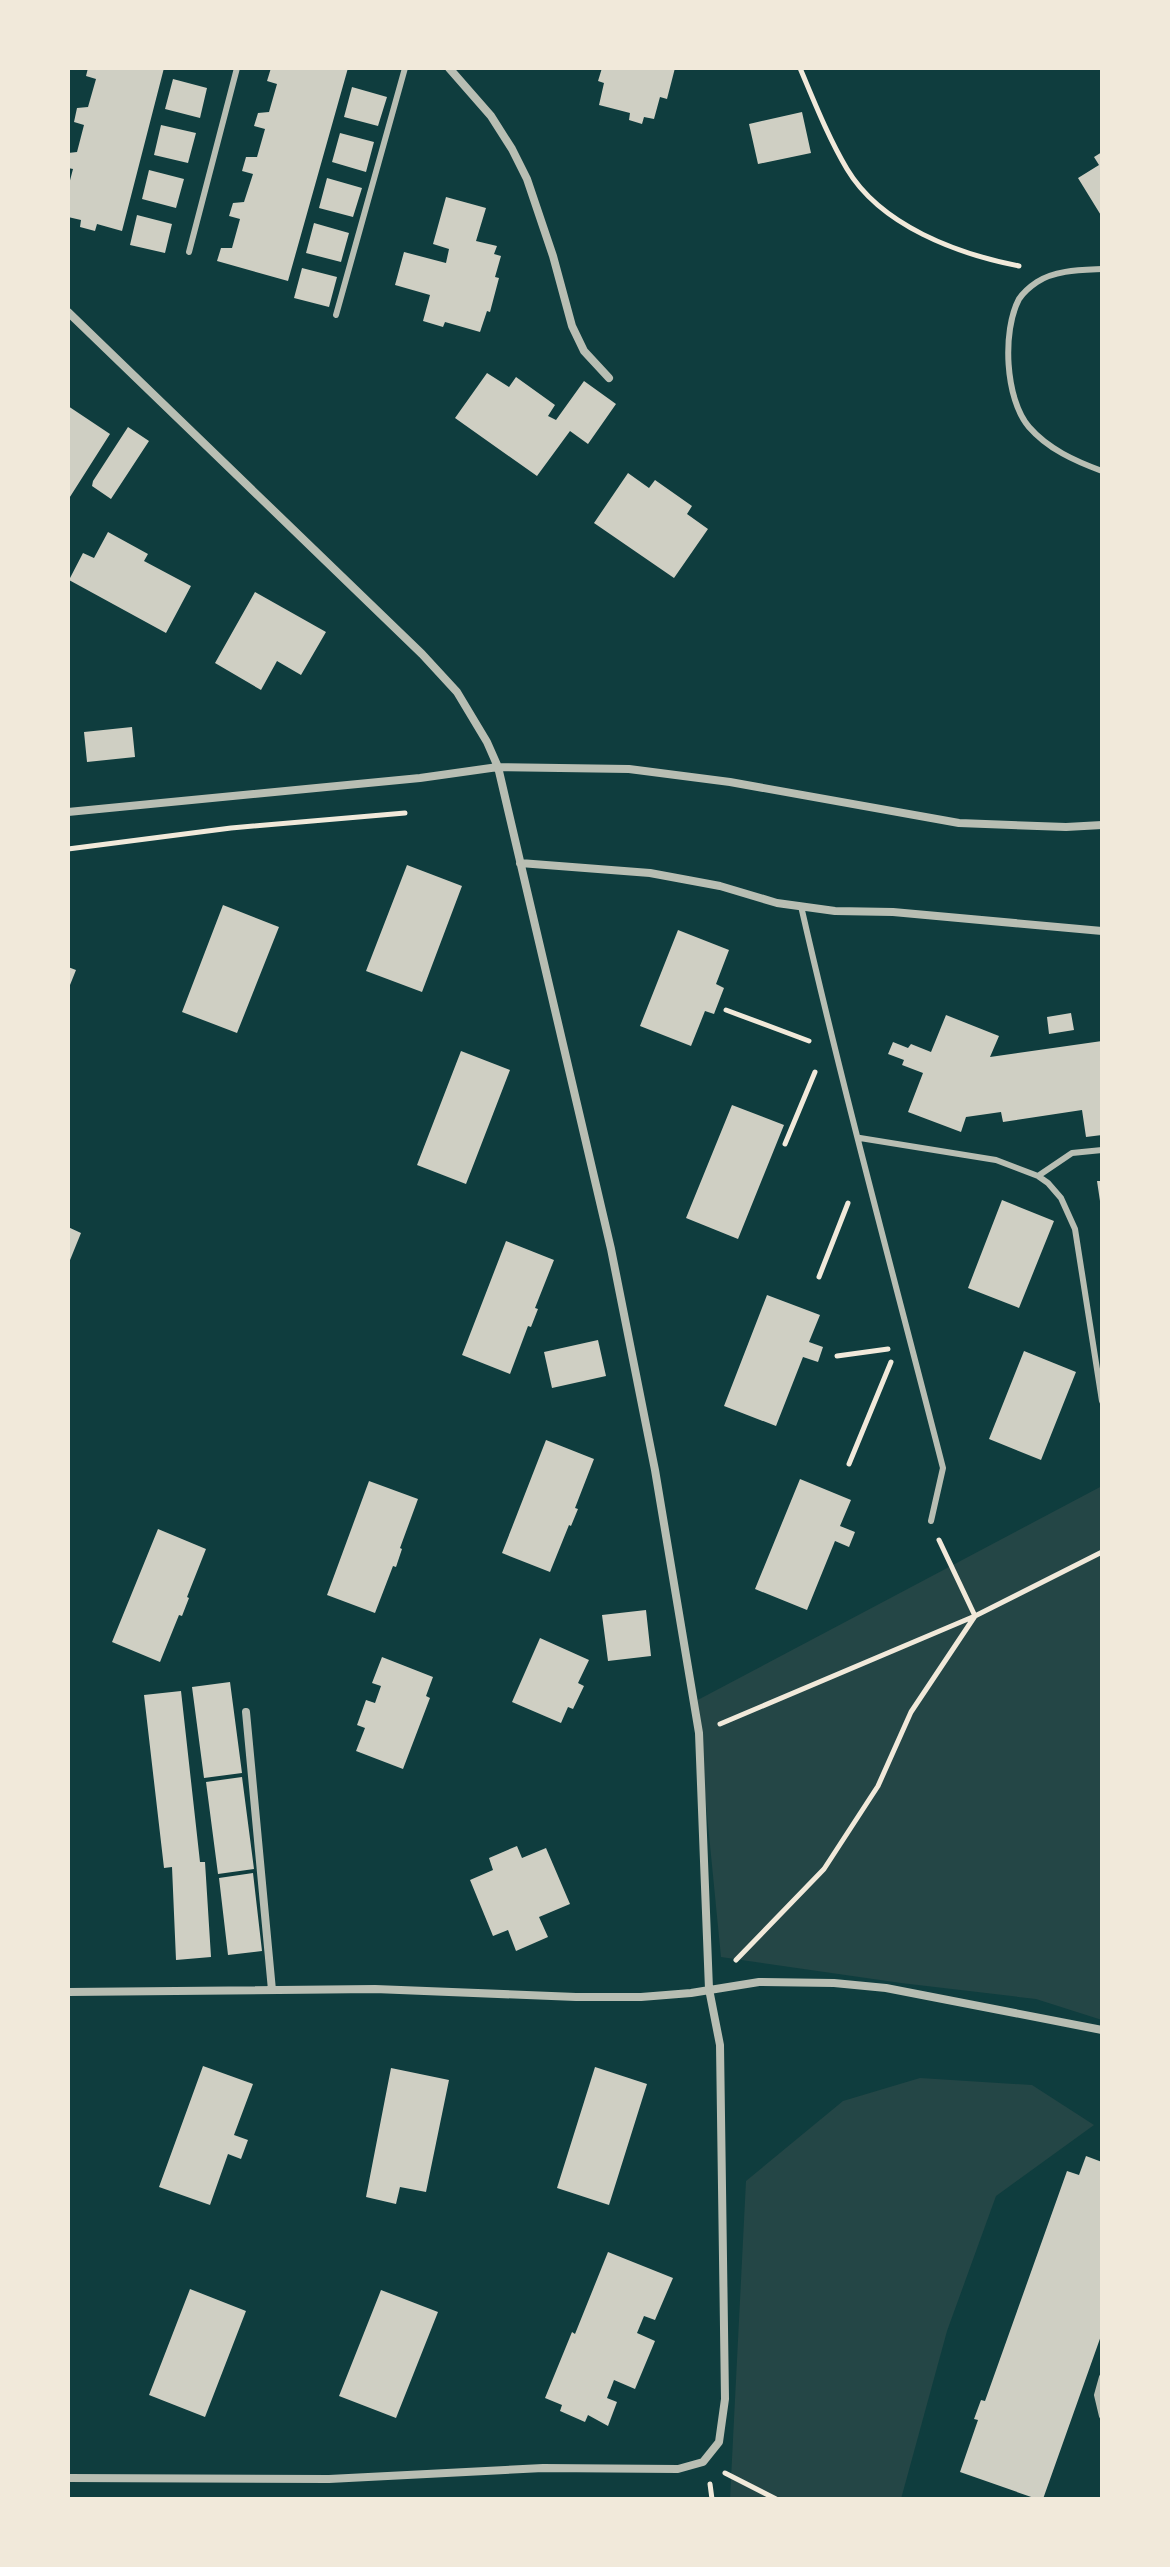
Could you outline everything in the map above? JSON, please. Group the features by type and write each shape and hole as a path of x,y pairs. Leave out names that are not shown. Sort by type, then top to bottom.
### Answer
{"street":[{"path":"449,68 491,116 512,149 527,179 572,326 584,351 609,378"},
{"path":"68,312 422,654 457,692 498,767 611,1249 655,1470 699,1733 709,1989 720,2045 725,2399 719,2442 703,2462 678,2469 543,2468 329,2479 68,2478"},
{"path":"68,812 420,778 498,767 629,769 730,782 959,823 1066,827 1102,825"},
{"path":"520,863 650,873 720,886 777,903 835,911 893,912 1102,931"},
{"path":"246,1712 272,1990"},
{"path":"68,1992 375,1989 589,1997 668,1995 759,1982 834,1983 886,1988 1102,2030"}],"lane":[{"path":"189,252 237,68"},
{"path":"336,315 405,68"},
{"path":"1102,269 1058,273 1039,280 1021,296 1013,316 1008,345 1013,397 1027,426 1051,448 1102,471"},
{"path":"801,906 833,1045 860,1138 943,1468 931,1521"},
{"path":"860,1138 996,1160 1038,1176 1061,1198 1075,1229 1102,1401"},
{"path":"1038,1176 1072,1153 1102,1150"},
{"path":"1102,2377 1097,2395 1102,2416"}],"path":[{"path":"800,68 847,170 885,210 923,234 980,258 1027,268 1039,280"},
{"path":"68,849 231,828 405,813"},
{"path":"726,1010 813,1043 833,1045"},
{"path":"785,1144 820,1059 833,1045"},
{"path":"819,1277 865,1161"},
{"path":"837,1356 897,1348 849,1464"},
{"path":"931,1521 975,1616"},
{"path":"699,1733 975,1616 1102,1552"},
{"path":"709,1989 824,1869 878,1786 911,1712 975,1616"},
{"path":"703,2462 776,2499"}],"shaded area":[{"path":"1102,1486 1102,2020 1036,1999 721,1957 699,1733 692,1703"},
{"path":"920,2078 1032,2085 1094,2125 996,2196 947,2331 901,2499 730,2499 746,2181 843,2101"}],"building":[{"path":"88,68 164,68 122,231 97,224 95,231 80,227 81,220 68,217 68,188 73,169 68,168 68,153 77,152 84,125 74,122 77,108 88,107 96,79 86,76"},
{"path":"271,68 348,68 288,281 217,261 221,248 232,248 240,219 229,216 233,203 244,202 253,174 242,171 246,157 257,157 265,129 254,126 258,113 269,112 277,84 267,81"},
{"path":"602,68 675,68 667,99 660,97 654,119 644,117 642,124 629,120 630,113 599,105 604,83 598,81"},
{"path":"173,79 207,88 200,118 165,109"},
{"path":"352,87 387,97 378,126 344,117"},
{"path":"802,112 811,153 758,164 749,124"},
{"path":"161,125 196,133 188,163 154,155"},
{"path":"340,133 374,142 366,172 332,162"},
{"path":"1102,152 1102,217 1078,178 1099,165 1094,157"},
{"path":"149,170 184,179 176,208 142,199"},
{"path":"327,178 362,188 353,217 319,208"},
{"path":"446,197 486,208 476,241 497,246 494,254 501,256 490,312 487,311 480,332 445,322 443,327 423,321 430,295 395,285 404,252 446,263 449,249 433,244"},
{"path":"137,215 172,224 165,253 130,245"},
{"path":"314,223 349,233 341,262 306,253"},
{"path":"302,268 337,277 329,307 294,298"},
{"path":"487,373 509,387 516,377 555,405 548,416 556,420 584,381 616,404 588,444 570,431 537,476 455,418"},
{"path":"68,406 110,434 68,500"},
{"path":"128,427 149,441 111,499 92,486 93,481"},
{"path":"628,473 649,488 655,480 692,506 687,514 708,529 674,578 594,523"},
{"path":"108,532 148,554 144,561 191,586 166,633 69,580 83,553 94,558"},
{"path":"255,592 326,632 301,675 277,661 261,690 215,663"},
{"path":"132,727 135,757 87,762 84,732"},
{"path":"407,865 462,886 422,992 366,971"},
{"path":"223,905 279,927 237,1033 182,1012"},
{"path":"678,930 729,950 716,984 724,988 714,1014 705,1011 691,1046 640,1026"},
{"path":"68,967 76,970 68,990"},
{"path":"1071,1013 1074,1030 1049,1034 1047,1017"},
{"path":"946,1015 999,1036 990,1057 1102,1041 1102,1135 1086,1137 1082,1110 1003,1122 1001,1112 966,1117 961,1132 908,1112 923,1073 902,1065 904,1060 888,1054 893,1042 908,1048 911,1044 931,1052"},
{"path":"461,1051 510,1070 466,1184 417,1165"},
{"path":"732,1105 784,1125 738,1239 686,1218"},
{"path":"1097,1181 1102,1181 1102,1201 1100,1201"},
{"path":"1002,1200 1054,1221 1019,1308 968,1288"},
{"path":"68,1227 81,1233 68,1265"},
{"path":"506,1241 554,1260 535,1308 538,1309 531,1327 528,1326 510,1374 462,1355"},
{"path":"767,1295 820,1315 809,1342 823,1347 818,1362 803,1357 776,1426 724,1406"},
{"path":"598,1340 606,1376 552,1388 544,1352"},
{"path":"1024,1351 1076,1372 1041,1460 989,1439"},
{"path":"546,1440 594,1459 575,1508 578,1509 550,1572 502,1553"},
{"path":"800,1479 851,1500 840,1526 855,1532 849,1547 835,1541 807,1610 755,1589"},
{"path":"369,1481 418,1499 396,1567 393,1566 375,1613 327,1595"},
{"path":"158,1529 206,1549 182,1616 179,1615 160,1662 112,1642"},
{"path":"646,1610 651,1656 608,1661 602,1615"},
{"path":"540,1638 589,1660 578,1683 584,1686 573,1709 568,1707 561,1723 512,1702"},
{"path":"382,1657 433,1677 426,1696 430,1698 403,1769 356,1751 365,1728 357,1725 366,1700 375,1703 381,1686 372,1683"},
{"path":"230,1682 242,1773 204,1778 192,1687"},
{"path":"181,1691 200,1862 205,1862 211,1957 176,1960 172,1867 164,1868 144,1695"},
{"path":"242,1777 254,1869 218,1874 206,1782"},
{"path":"517,1846 522,1858 546,1848 570,1904 539,1917 548,1937 516,1951 508,1930 493,1936 470,1880 493,1870 489,1858"},
{"path":"253,1873 262,1951 228,1955 219,1878"},
{"path":"203,2066 253,2084 234,2135 248,2140 241,2159 228,2154 210,2205 159,2187"},
{"path":"595,2067 647,2084 609,2205 557,2188"},
{"path":"391,2068 449,2080 426,2192 400,2187 396,2204 366,2197"},
{"path":"1086,2156 1102,2162 1102,2333 1043,2499 1037,2499 960,2472 978,2420 974,2419 981,2400 985,2401 1067,2171 1079,2175"},
{"path":"608,2252 673,2278 655,2320 644,2316 637,2333 655,2341 635,2389 614,2380 607,2398 617,2402 608,2426 588,2415 585,2422 560,2411 562,2405 545,2398"},
{"path":"190,2289 246,2311 205,2417 149,2395"},
{"path":"381,2290 438,2312 396,2418 339,2396"}]}
